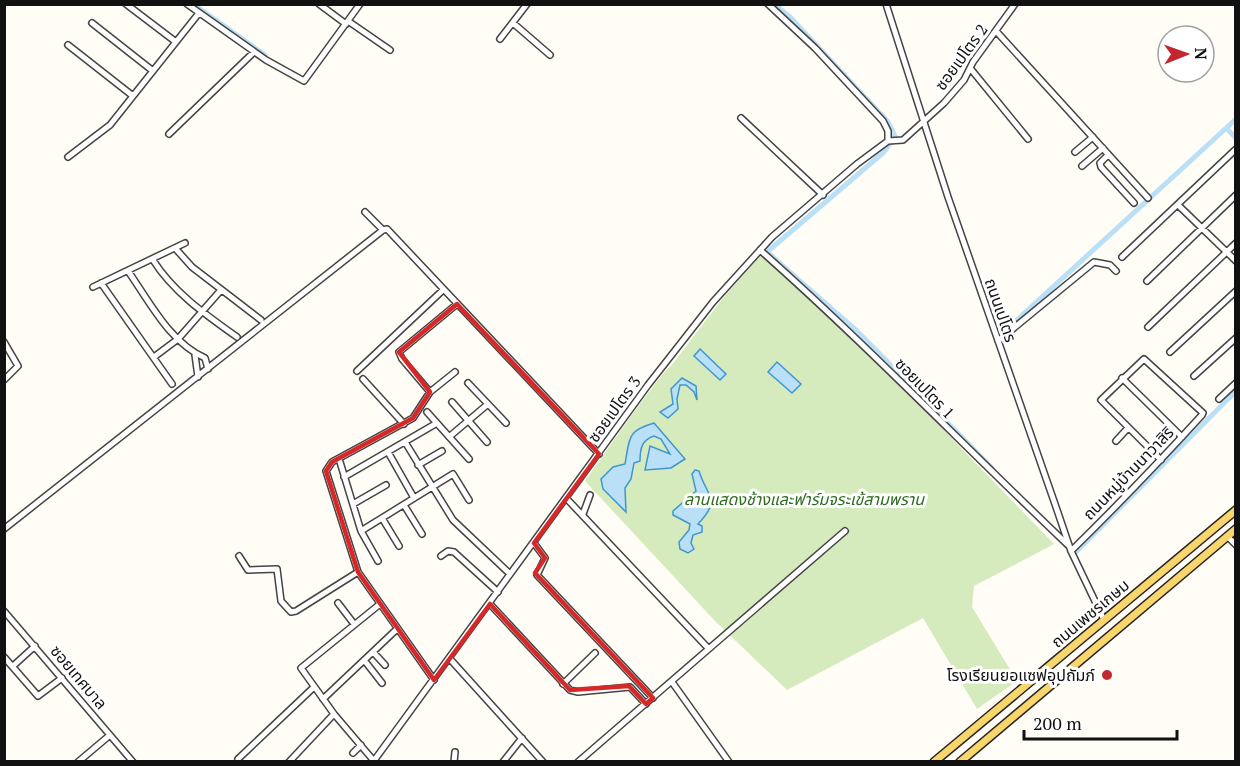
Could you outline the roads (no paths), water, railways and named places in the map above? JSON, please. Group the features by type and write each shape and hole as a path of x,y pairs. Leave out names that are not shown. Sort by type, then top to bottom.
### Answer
{"main road":[{"name":"ถนนเพชรเกษม","path":"934,762 1236,510"},
{"name":"ถนนเพชรเกษม","path":"960,762 1236,529"},
{"path":"1104,620 1115,632"}],"street":[{"path":"126,4 176,42"},
{"path":"187,4 254,52 297,80 304,81 360,4"},
{"path":"319,4 390,50"},
{"path":"500,39 527,4"},
{"name":"ถนนเปโตร","path":"886,4 998,341 1070,547 1104,620"},
{"name":"ซอยเปโตร 2","path":"924,121 957,89 1016,4"},
{"path":"774,6 883,121 888,131 889,141 898,142 924,121"},
{"path":"68,157 110,125 199,13"},
{"path":"513,22 550,56"},
{"path":"92,24 153,71"},
{"path":"996,31 1148,198"},
{"path":"68,45 133,96"},
{"path":"169,134 254,52"},
{"path":"970,68 1028,139"},
{"path":"741,118 823,195"},
{"path":"1076,152 1093,137"},
{"name":"ซอยเปโตร 3","path":"376,761 648,385 713,302 760,250 889,141"},
{"path":"1082,166 1103,148"},
{"path":"1122,257 1235,150"},
{"path":"1108,154 1100,165 1134,203"},
{"path":"1147,281 1236,195"},
{"path":"1178,205 1236,261"},
{"path":"365,212 382,230"},
{"path":"4,529 382,230 387,229 599,454"},
{"path":"93,287 185,243"},
{"path":"1148,327 1236,243"},
{"path":"175,248 192,267 261,320"},
{"name":"ซอยเปโตร 1","path":"760,250 856,337 955,438 1070,547"},
{"path":"153,260 164,276 202,312 237,337"},
{"path":"998,341 1094,262 1110,265 1116,271"},
{"path":"128,271 178,339 195,355 205,358 208,369"},
{"path":"101,283 172,384"},
{"path":"154,357 178,339 221,290"},
{"path":"357,371 443,290"},
{"path":"1170,352 1236,291"},
{"path":"430,392 399,352 457,304"},
{"path":"1194,376 1236,338"},
{"path":"4,342 18,366 4,380"},
{"path":"195,355 198,377"},
{"name":"ถนนหมู่บ้านนาวาสิริ","path":"1070,547 1161,460 1203,413 1148,360 1142,360 1122,378"},
{"path":"434,680 358,572 326,471 328,465 413,418 430,392 455,372"},
{"path":"1161,460 1101,400 1122,378 1182,437"},
{"path":"363,379 404,424"},
{"path":"468,383 506,423"},
{"path":"1219,399 1236,383"},
{"path":"452,402 487,442"},
{"path":"449,437 488,404"},
{"path":"427,412 469,459"},
{"path":"344,477 437,423"},
{"path":"1116,441 1128,428"},
{"path":"405,442 431,488 453,520 510,574"},
{"path":"418,465 442,451"},
{"path":"388,452 414,498"},
{"path":"340,462 361,531 378,561"},
{"path":"361,531 455,474 469,500"},
{"path":"353,504 386,485"},
{"path":"583,514 591,495"},
{"path":"566,498 708,648"},
{"path":"404,505 422,534"},
{"path":"382,518 399,546"},
{"path":"578,762 845,531"},
{"path":"1227,536 1236,545"},
{"path":"534,543 545,558 537,575 653,698"},
{"path":"441,556 450,551 456,554 498,592"},
{"path":"239,556 248,570 277,569 282,604 291,612 358,572"},
{"path":"338,603 354,624"},
{"path":"376,761 313,688 301,667 380,604"},
{"path":"490,604 563,684 574,692 630,687 646,704"},
{"name":"ซอยเทศบาล","path":"4,611 131,761"},
{"path":"323,699 397,629"},
{"path":"13,666 35,646"},
{"path":"373,652 385,665"},
{"path":"563,684 594,653"},
{"path":"4,657 38,696 62,678"},
{"path":"450,659 543,762"},
{"path":"364,660 382,683"},
{"path":"672,682 729,762"},
{"path":"238,759 313,688"},
{"path":"289,762 334,714"},
{"path":"78,762 110,735"},
{"path":"503,762 522,738"},
{"path":"353,753 361,745"},
{"path":"454,752 454,762"}],"water":[{"path":"700,349 726,374 720,380 694,356"},
{"path":"777,362 801,384 792,393 768,372"},
{"path":"682,378 696,386 697,400 694,392 686,385 680,385 677,399 678,409 668,418 660,412 673,404 671,389"},
{"path":"654,423 685,459 671,468 645,470 650,446 670,454 661,439 654,436 644,442 640,461 634,463 631,479 625,488 626,512 603,489 601,479 613,467 625,464 629,441 634,432"},
{"path":"695,470 699,471 711,503 698,524 702,526 702,532 693,535 691,543 694,549 688,553 680,549 679,542 689,530 690,524 673,515 673,511 696,491 692,474"}],"waterway":[{"path":"193,4 265,55"},
{"path":"774,4 790,17 888,122 895,136 884,152 767,252 858,332 992,468"},
{"path":"1005,331 1236,119"},
{"path":"1227,129 1236,138"},
{"path":"1070,547 1076,552 1236,391"}],"place":[{"name":"โรงเรียนยอแซฟอุปถัมภ์","path":"1107,675"}],"park label":[{"name":"ลานแสดงช้างและฟาร์มจระเข้สามพราน","path":"804,499"}]}
